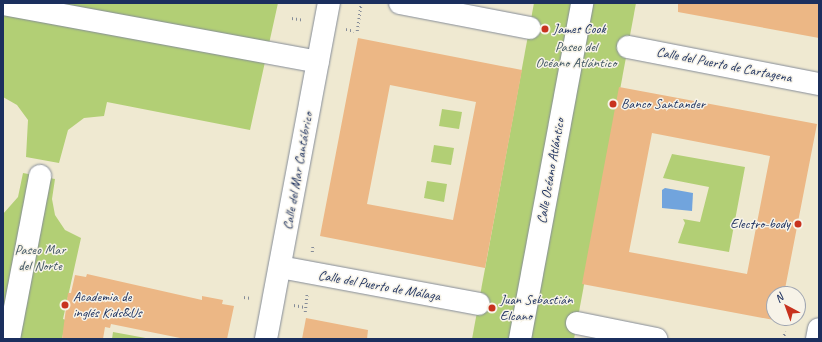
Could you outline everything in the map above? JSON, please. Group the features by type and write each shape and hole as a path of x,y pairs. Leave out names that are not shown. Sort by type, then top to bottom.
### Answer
{"street":[{"name":"Calle del Mar Cantábrico","path":"266,339 329,3"},
{"path":"400,3 530,28"},
{"name":"Calle Océano Atlántico","path":"520,339 582,3"},
{"path":"3,4 318,62"},
{"name":"Calle del Puerto de Cartagena","path":"628,47 819,84"},
{"path":"9,339 40,176"},
{"name":"Calle del Puerto de Málaga","path":"280,267 479,304"},
{"path":"577,323 656,339"},
{"path":"817,339 819,329"}],"path":[{"path":"357,31 361,3"},
{"path":"783,339 784,331"}],"green space":[{"path":"3,3 278,3 250,130 107,102 104,116 84,118 68,130 59,163 26,157 28,120 17,105 3,97"},
{"name":"Paseo del Océano Atlántico","path":"534,3 636,3 574,339 472,339"},
{"path":"442,109 462,112 459,129 439,126"},
{"path":"434,145 454,148 451,165 431,162"},
{"path":"672,154 745,167 729,252 678,243 685,223 683,219 700,222 709,187 663,178"},
{"name":"Paseo Mar del Norte","path":"23,173 55,179 52,199 55,215 65,230 81,238 63,319 66,320 62,339 3,339 3,214 18,197"},
{"path":"427,181 447,184 444,202 424,198"},
{"path":"113,332 151,339 112,339"}],"water":[{"path":"665,188 693,193 692,211 662,208 662,190"}],"building":[{"path":"678,3 819,3 819,38 678,12"},
{"path":"358,38 522,70 485,268 320,236","holes":["390,85 476,102 453,220 367,204"]},
{"path":"619,87 817,124 786,286 766,286 766,319 582,284","holes":["652,133 770,156 747,274 629,252"]},
{"path":"87,274 202,300 202,296 223,300 222,304 234,306 227,339 185,339 111,324 110,328 105,327 103,339 62,339 68,293 71,293 75,275 86,277"},
{"path":"306,318 368,330 367,339 302,339"}],"place":[{"name":"James Cook","path":"545,29"},
{"name":"Banco Santander","path":"613,104"},
{"name":"Electro-body","path":"798,224"},
{"name":"Academia de inglés Kids&Us","path":"65,305"},
{"name":"Juan Sebastián Elcano","path":"492,308"}]}
